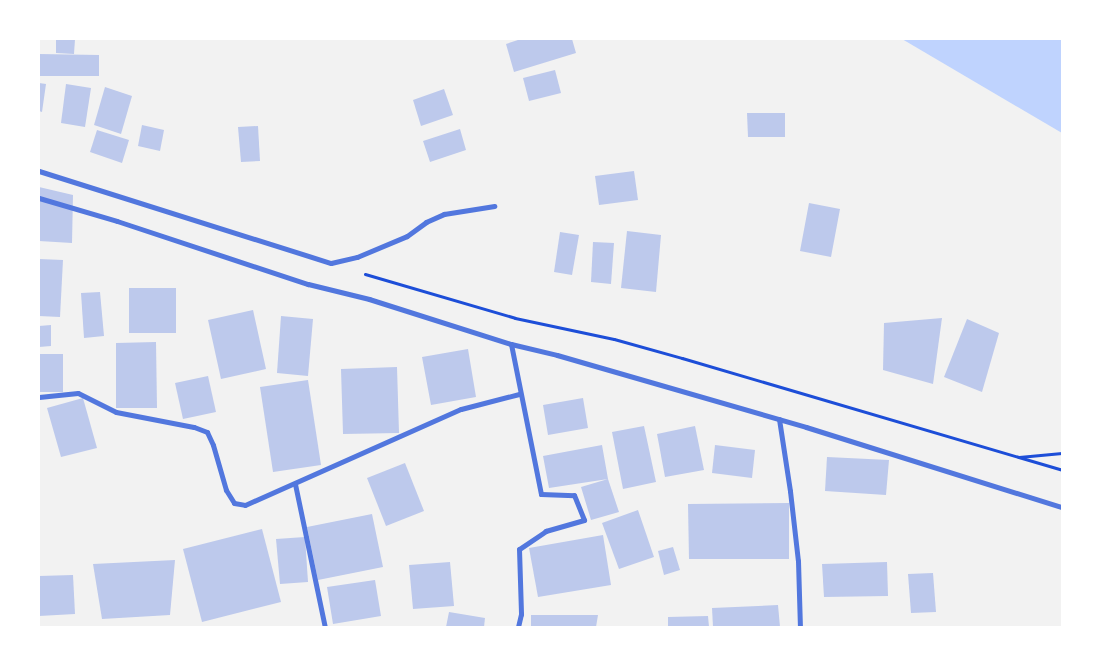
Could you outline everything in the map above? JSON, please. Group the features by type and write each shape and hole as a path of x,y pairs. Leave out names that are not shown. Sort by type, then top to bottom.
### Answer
{"street":[{"path":"39,171 331,263 357,258 407,236 426,222 444,214 494,206"},
{"path":"39,198 117,221 308,284 369,299 510,344 557,355 779,419 1062,507"},
{"path":"510,344 541,494 574,495 584,520 546,531 519,549 521,614 518,627"},
{"path":"39,397 78,393 116,412 194,427 206,432 213,445 226,490 234,503 245,505 461,408 519,394"},
{"path":"779,419 798,561 800,627"},
{"path":"295,484 325,627"}],"path":[{"path":"331,263 515,318 614,339 682,358 1062,470"},
{"path":"1016,457 1062,453"}],"water":[{"path":"902,39 1062,39 1062,133"}],"building":[{"path":"56,39 75,39 74,54 56,53"},
{"path":"521,39 572,39 576,53 514,72 506,44"},
{"path":"39,54 99,55 99,76 39,76"},
{"path":"555,70 561,93 529,101 523,78"},
{"path":"39,83 46,84 42,112 39,111"},
{"path":"66,84 91,88 85,127 61,123"},
{"path":"105,87 132,96 121,134 94,125"},
{"path":"444,89 453,115 421,126 413,100"},
{"path":"747,113 785,113 785,137 748,137"},
{"path":"142,125 164,130 160,151 138,146"},
{"path":"258,126 260,161 241,162 238,127"},
{"path":"460,129 466,150 430,162 423,141"},
{"path":"97,130 129,140 122,163 90,152"},
{"path":"634,171 638,200 599,205 595,176"},
{"path":"39,187 73,195 72,243 39,241"},
{"path":"809,203 840,209 831,257 800,251"},
{"path":"627,231 661,235 656,292 621,288"},
{"path":"560,232 579,235 572,275 554,272"},
{"path":"593,242 614,243 611,284 591,282"},
{"path":"39,259 63,260 60,317 39,316"},
{"path":"129,288 176,288 176,333 129,333"},
{"path":"100,292 104,336 84,338 81,293"},
{"path":"253,310 266,369 221,379 208,320"},
{"path":"281,316 313,319 308,376 277,373"},
{"path":"942,318 933,384 883,370 884,323"},
{"path":"967,319 999,333 982,392 944,377"},
{"path":"51,325 51,346 39,347 39,326"},
{"path":"156,342 157,408 116,408 116,343"},
{"path":"468,349 476,397 431,405 422,357"},
{"path":"39,354 63,354 63,392 39,392"},
{"path":"397,367 399,433 343,434 341,369"},
{"path":"208,376 216,412 183,419 175,383"},
{"path":"308,380 321,465 273,472 260,387"},
{"path":"83,398 97,448 61,457 47,408"},
{"path":"583,398 588,428 548,435 543,405"},
{"path":"644,426 656,482 623,489 612,432"},
{"path":"695,426 704,470 665,477 657,434"},
{"path":"602,445 608,479 549,488 543,456"},
{"path":"715,445 755,450 752,478 712,473"},
{"path":"827,457 889,460 886,495 825,491"},
{"path":"405,463 424,511 386,526 367,478"},
{"path":"608,479 619,512 591,520 581,487"},
{"path":"789,503 789,559 689,559 688,504"},
{"path":"638,510 654,557 619,569 602,523"},
{"path":"372,514 383,567 318,580 307,527"},
{"path":"262,529 281,602 202,622 183,549"},
{"path":"603,535 611,585 538,597 529,548"},
{"path":"305,537 308,582 280,584 276,539"},
{"path":"673,547 680,570 664,575 658,551"},
{"path":"175,560 170,615 102,619 93,564"},
{"path":"450,562 454,606 413,609 409,565"},
{"path":"887,562 888,596 824,597 822,564"},
{"path":"933,573 936,612 911,613 908,574"},
{"path":"73,575 75,614 39,616 39,576"},
{"path":"375,580 381,616 333,624 327,587"},
{"path":"778,605 780,627 713,627 712,608"},
{"path":"449,612 485,618 484,627 446,627"},
{"path":"531,615 598,615 596,627 531,627"},
{"path":"708,616 709,627 668,627 668,617"}]}
